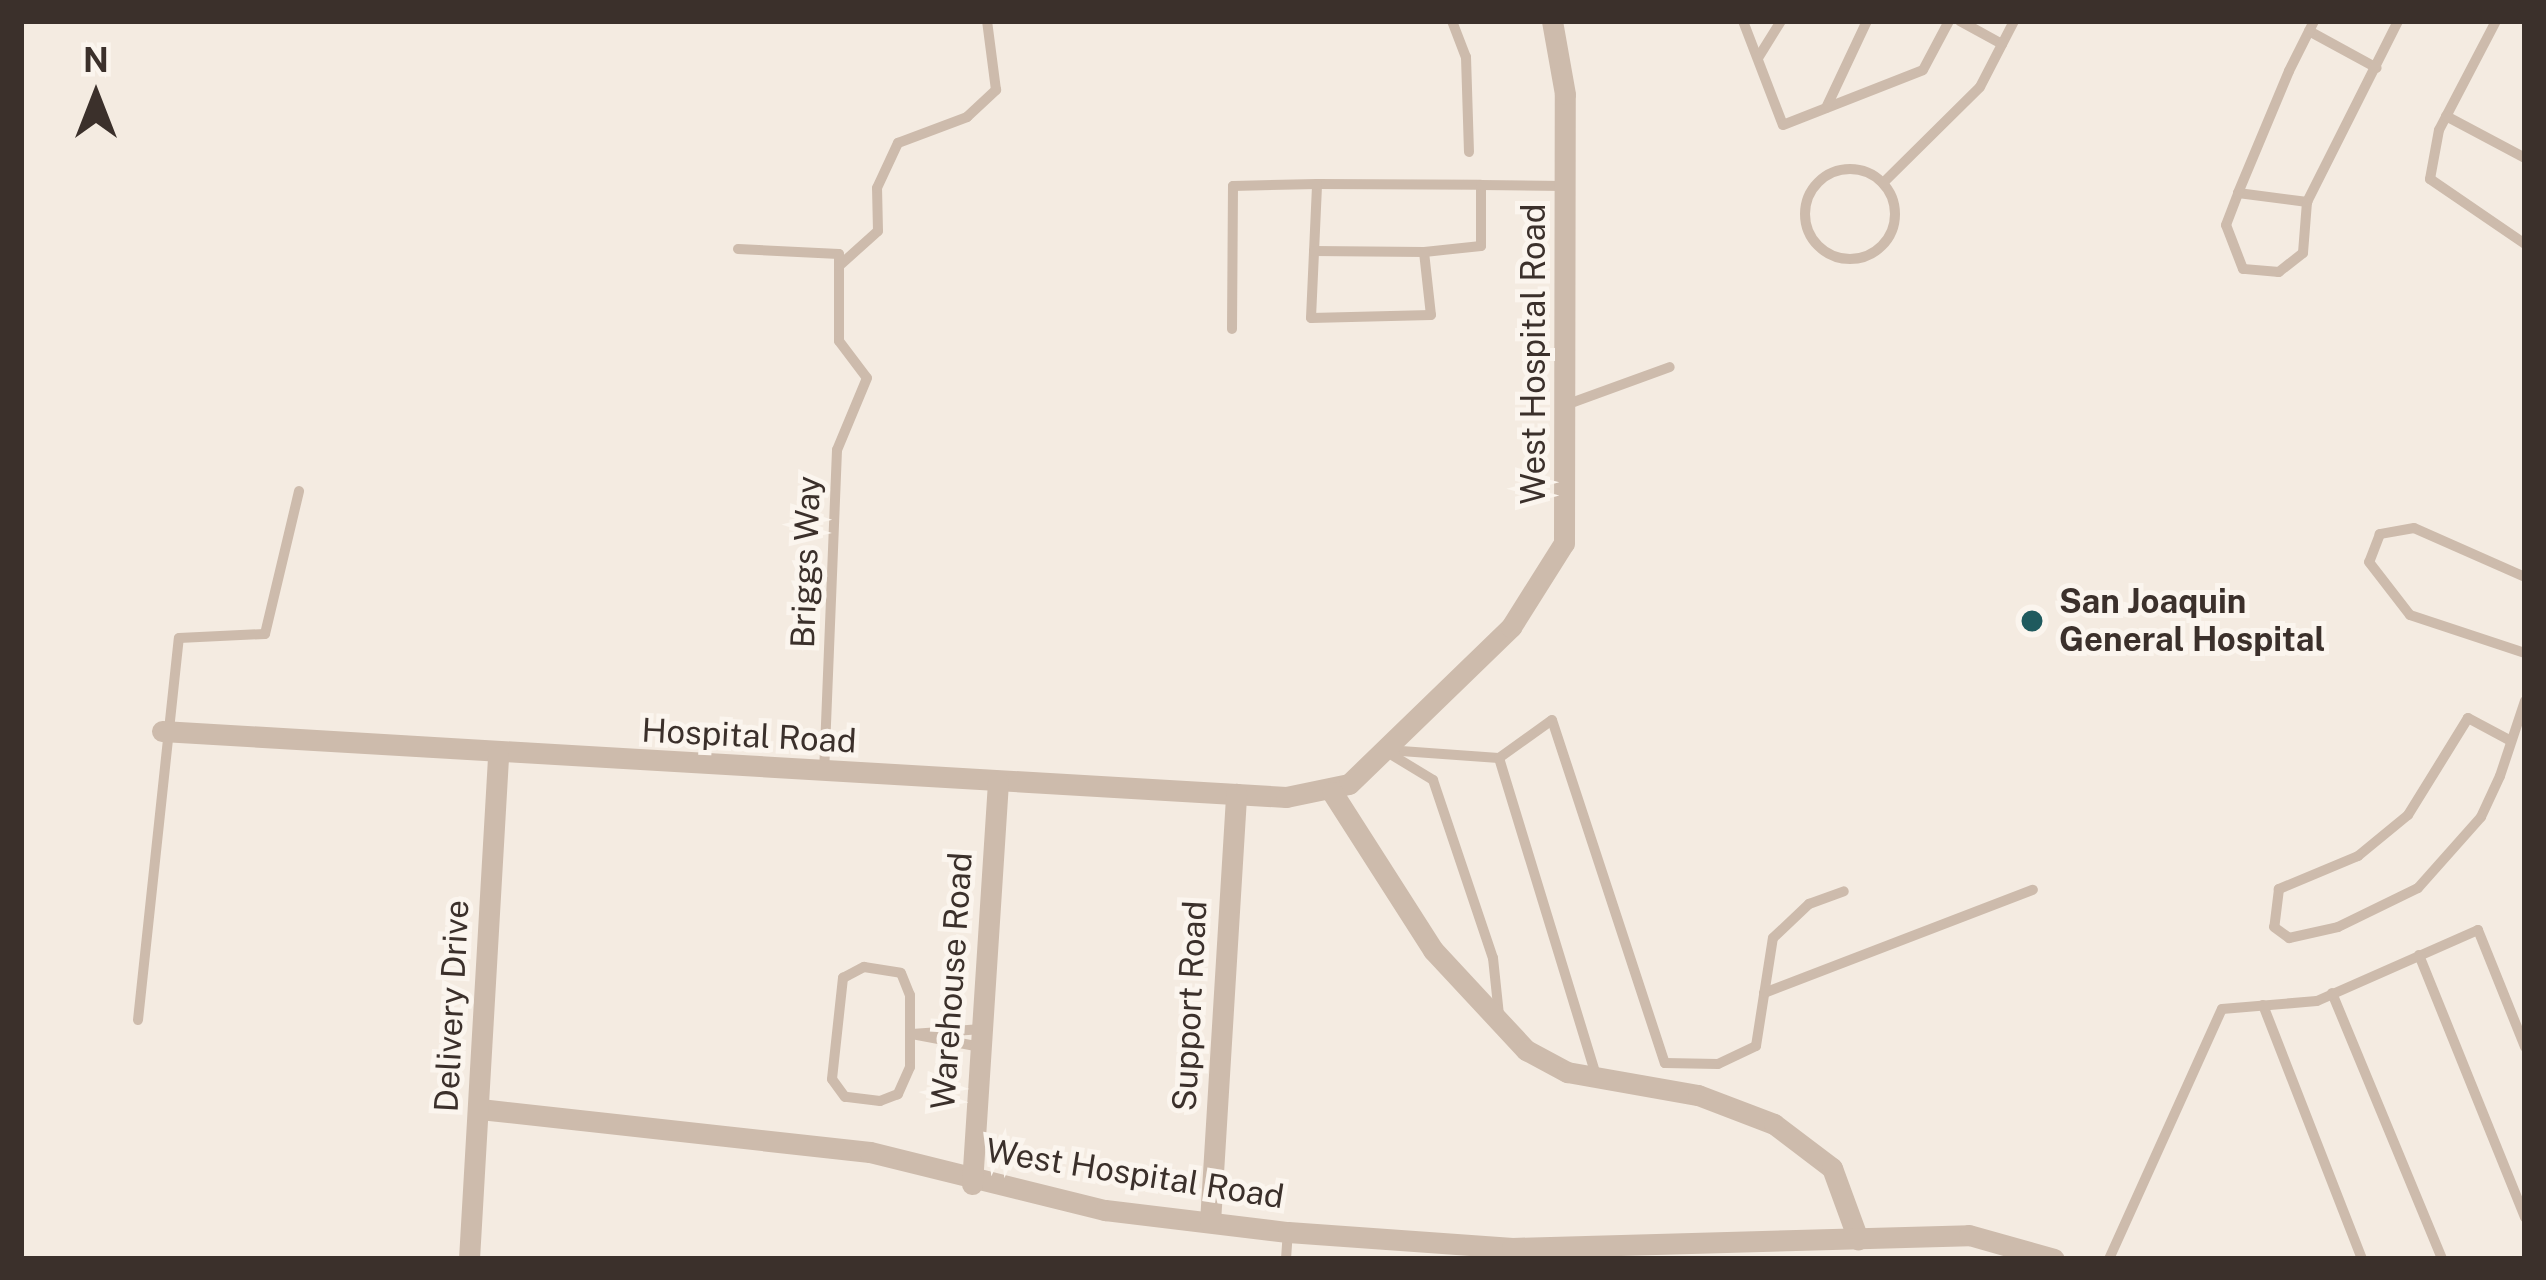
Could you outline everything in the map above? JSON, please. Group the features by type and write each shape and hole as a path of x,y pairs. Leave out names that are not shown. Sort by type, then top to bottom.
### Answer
{"street":[{"name":"West Hospital Road","path":"1332,792 1384,750 1549,584 1568,519 1567,186 1552,21"},
{"name":"Hospital Road","path":"162,730 499,757 1236,794 1332,792"},
{"name":"Delivery Drive","path":"469,1259 499,757"},
{"name":"Warehouse Road","path":"972,1184 998,782"},
{"path":"1332,792 1370,865 1526,1050 1598,1079 1698,1095 1774,1124 1832,1168 1858,1249"},
{"name":"Support Road","path":"1210,1222 1236,794"},
{"name":"West Hospital Road","path":"480,1109 870,1152 972,1184 1288,1232 1512,1248 1858,1249 1970,1235 2054,1259"}],"lane":[{"path":"839,266 878,231 877,188 898,143 967,117 996,90 987,21"},
{"path":"1452,21 1466,57 1469,152"},
{"path":"1743,21 1783,125 1924,70 1949,21"},
{"path":"1758,58 1781,21"},
{"path":"1826,108 1867,21"},
{"path":"1960,21 2002,44"},
{"path":"1883,183 1980,87 2014,21"},
{"path":"2377,68 2311,26 2238,193 2225,243 2243,269 2279,272 2303,253 2306,202 2377,68 2398,21"},
{"path":"2496,21 2446,116 2430,179 2525,244"},
{"path":"2446,116 2525,158"},
{"path":"1857,169 1883,183 1895,210 1887,239 1864,257 1820,248 1805,208 1817,182 1857,169"},
{"path":"1318,184 1311,318 1431,315 1424,252"},
{"path":"1314,251 1424,252 1481,246 1481,185"},
{"path":"1232,329 1233,187 1567,186"},
{"path":"2238,193 2306,202"},
{"path":"738,249 839,254 839,266"},
{"name":"Briggs Way","path":"824,773 837,450 867,378 839,340 839,266"},
{"path":"1571,403 1670,367"},
{"path":"138,1020 162,730 178,638 265,634 299,491"},
{"path":"2525,577 2414,528 2380,534 2369,562 2410,615 2525,653"},
{"path":"2511,741 2468,718 2408,815 2357,856 2279,889 2274,927 2289,938 2338,927 2418,888 2481,817 2511,741 2525,701"},
{"path":"1384,750 1499,758 1552,720 1665,1063 1718,1064 1756,1046 1764,993 1788,918 1844,891"},
{"path":"1384,750 1433,780 1493,958 1499,1021"},
{"path":"1499,758 1598,1079"},
{"path":"1764,993 2032,890"},
{"path":"2109,1259 2222,1009 2332,994 2478,930 2525,1047"},
{"path":"2419,956 2525,1217"},
{"path":"864,967 901,973 912,1034 898,1094 844,1097 832,1078 843,978 864,967"},
{"path":"2332,994 2442,1259"},
{"path":"2263,1005 2362,1259"},
{"path":"912,1034 981,1038"},
{"path":"1286,1259 1288,1232"}],"place":[{"name":"San Joaquin General Hospital","path":"2032,621"}]}
